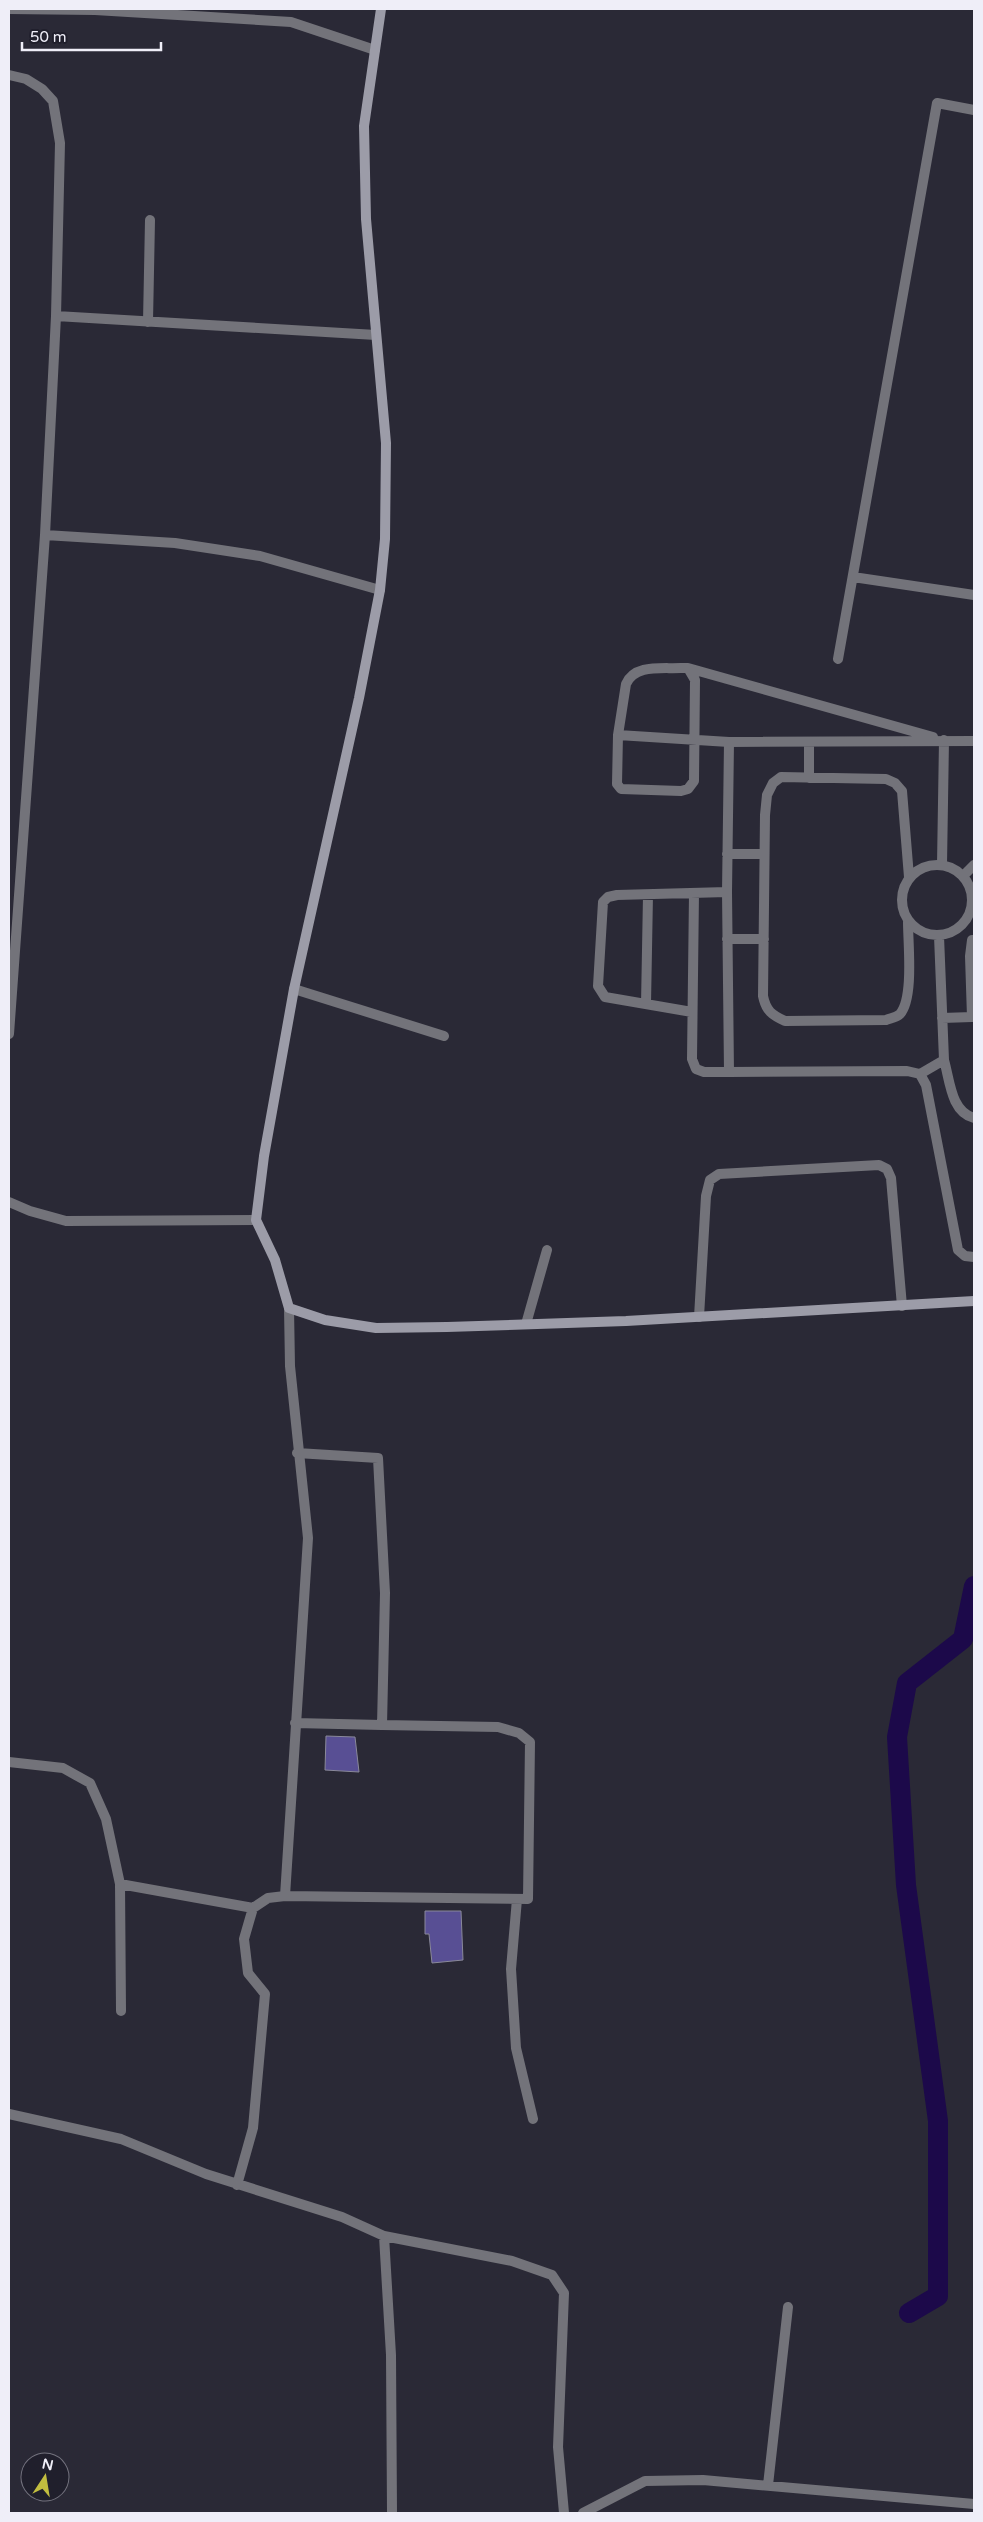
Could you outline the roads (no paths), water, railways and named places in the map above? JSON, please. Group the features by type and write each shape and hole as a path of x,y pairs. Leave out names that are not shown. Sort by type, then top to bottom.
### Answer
{"street":[{"path":"9,9 115,11 291,22 375,50"},
{"path":"285,1896 308,1538 297,1453 290,1366 289,1308 275,1260 256,1220 264,1156 294,988 380,590 385,539 386,443 366,219 364,126 381,9"},
{"path":"9,75 26,79 42,89 53,101 60,142 56,316 45,535 9,1034"},
{"path":"838,659 937,103 974,110"},
{"path":"148,322 150,220"},
{"path":"56,316 376,335"},
{"path":"45,535 175,543 260,556 380,590"},
{"path":"853,577 974,595"},
{"path":"688,668 693,673 695,680 694,782 688,789 681,791 621,789 616,784 618,735 626,684 629,677 636,671 688,668 944,740"},
{"path":"618,735 729,742 974,741"},
{"path":"942,865 944,740"},
{"path":"729,742 727,854 729,1072"},
{"path":"809,742 809,778"},
{"path":"908,922 908,988 904,1008 898,1016 886,1020 785,1021 772,1015 766,1008 764,996 763,854 767,795 773,783 781,777 886,780 895,783 902,791 909,877"},
{"path":"727,854 763,854"},
{"path":"942,865 954,869 963,876 973,896 972,908 968,918 960,927 950,933 939,936 917,930 908,922 902,912 901,900 903,888 909,877 924,867 942,865"},
{"path":"963,876 974,866"},
{"path":"692,1012 605,997 598,986 603,902 608,897 617,895 727,892"},
{"path":"694,893 692,1059 696,1069 704,1072 907,1071 920,1074 944,1060"},
{"path":"646,1004 648,895"},
{"path":"942,1018 973,1017 970,956 973,940 960,927"},
{"path":"939,936 944,1060 958,1108 965,1116 974,1118"},
{"path":"727,939 764,939"},
{"path":"294,988 444,1036"},
{"path":"920,1074 926,1085 958,1250 965,1256 974,1256"},
{"path":"699,1317 706,1196 710,1180 719,1174 879,1164 887,1169 891,1178 902,1306"},
{"path":"9,1202 30,1211 66,1221 256,1220"},
{"path":"526,1324 547,1250"},
{"path":"289,1308 325,1320 376,1328 699,1317 974,1301"},
{"path":"297,1453 378,1458 384,1593 382,1725"},
{"path":"237,2185 253,2128 265,1994 248,1973 244,1939 253,1908 268,1898 285,1896 528,1899 530,1742 518,1733 498,1727 295,1724"},
{"path":"9,1762 63,1768 90,1783 106,1819 120,1884 121,2012"},
{"path":"120,1884 253,1908"},
{"path":"517,1899 511,1969 516,2048 533,2119"},
{"path":"9,2114 121,2139 237,2185 342,2217 384,2236 512,2261 552,2275 564,2293 558,2447 564,2513"},
{"path":"384,2236 391,2354 392,2513"},
{"path":"768,2485 788,2307"},
{"path":"582,2513 645,2481 703,2480 974,2504"}],"waterway":[{"path":"909,2313 938,2296 938,2121 906,1885 897,1737 907,1683 963,1639 974,1586"}]}
